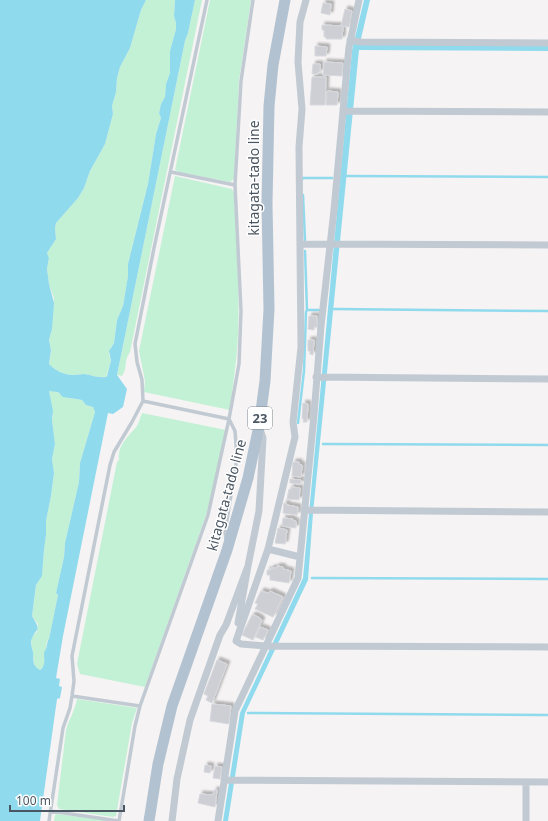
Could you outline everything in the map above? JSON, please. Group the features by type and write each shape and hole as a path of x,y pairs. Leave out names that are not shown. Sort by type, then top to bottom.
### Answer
{"main road":[{"name":"kitagata-tado line","path":"149,821 158,764 172,706 228,550 248,478 259,426 265,381 270,310 267,203 269,106 273,64 285,0"}],"street":[{"path":"236,641 268,549 295,437 293,422 301,347 299,147 302,110 298,62 300,22 306,0"},
{"path":"218,821 226,780 235,711 268,646 298,578 308,510 317,377 344,110 352,41 359,0"},
{"path":"352,41 548,43"},
{"path":"344,110 548,112"},
{"path":"300,244 548,245"},
{"path":"317,377 548,379"},
{"path":"236,641 248,566 259,511 263,438 259,426"},
{"path":"308,510 548,512"},
{"path":"268,549 300,557"},
{"path":"172,821 177,779 190,720 220,635 226,625 248,566"},
{"path":"236,641 241,644 268,646 548,647"},
{"path":"226,780 548,782"},
{"path":"526,782 526,821"}],"lane":[{"path":"49,821 63,728 70,708 72,696 74,681 72,656 110,466 114,452 132,422 142,401 142,380 137,362 136,344 154,248 207,0"},
{"path":"50,811 119,821 135,726 140,706 208,515 229,419 239,364 241,311 235,185 241,81 253,0"},
{"path":"171,172 235,185"},
{"path":"142,401 229,419"},
{"path":"228,550 225,532 237,458 235,431 229,419"},
{"path":"72,696 140,706"}],"green space":[{"path":"146,0 175,0 174,16 176,29 170,51 170,73 166,84 165,97 161,104 159,113 161,118 156,134 148,184 128,264 128,276 123,306 117,320 114,343 109,354 111,361 106,377 97,377 84,374 67,374 57,371 49,364 51,350 49,340 54,298 49,284 47,269 49,258 47,253 56,239 56,223 78,198 84,188 90,171 105,144 113,114 112,106 120,67 130,48 141,10"},
{"path":"195,0 202,0 130,352 124,373 122,376 117,375 185,41"},
{"path":"210,0 251,0 239,81 234,179 230,182 175,170"},
{"path":"175,176 232,189 234,193 238,281 238,334 230,410 144,392 145,381 139,351"},
{"path":"49,391 56,391 65,397 82,400 86,405 93,407 95,412 80,463 79,482 65,543 64,557 56,593 58,595 49,640 47,641 44,665 40,670 35,665 31,644 32,637 37,632 38,624 32,616 36,585 42,576 46,521 54,473 52,459 55,444"},
{"path":"142,413 226,430 216,478 206,515 145,687 80,674 77,664 120,450 124,441 137,426"},
{"path":"77,699 137,708 132,723 116,816 113,817 59,809 57,805 66,730"},
{"path":"57,814 111,821 54,821 55,815"}],"water":[{"path":"0,0 146,0 141,10 130,48 120,67 112,106 113,114 105,144 90,171 84,188 78,198 56,223 56,239 47,253 49,258 47,269 49,284 54,303 52,329 49,340 51,350 49,364 57,371 67,374 84,374 97,377 106,377 111,361 109,351 114,343 117,320 123,306 128,276 128,264 148,184 156,134 161,118 159,113 161,104 165,97 166,84 170,73 170,51 176,29 174,16 175,0 195,0 185,41 117,375 127,389 123,407 113,414 108,413 63,636 56,678 60,679 59,686 62,687 60,698 57,699 40,821 0,821","holes":["49,391 58,392 63,397 82,400 86,405 93,407 95,412 80,463 79,482 65,543 64,557 56,593 58,595 49,639 44,652 44,664 40,670 35,666 31,645 31,641 38,628 32,616 36,585 42,576 46,521 54,473 52,459 55,444 52,420 53,411"]},
{"path":"364,0 370,0 360,43 548,45 548,51 359,50 313,513 308,580 245,713 228,821 223,821 240,713 303,578 352,50"}],"building":[{"path":"323,3 331,4 330,15 321,13"},
{"path":"345,9 352,11 349,27 341,26"},
{"path":"322,25 343,26 342,39 326,39 326,37 324,37 324,30 322,30"},
{"path":"315,46 327,47 326,56 315,56"},
{"path":"324,62 343,63 342,76 323,75"},
{"path":"313,64 320,64 320,72 318,72 318,74 312,74"},
{"path":"312,77 326,77 325,105 310,105"},
{"path":"327,91 338,92 337,105 326,105"},
{"path":"309,316 317,316 317,327 314,327 314,330 308,329"},
{"path":"308,340 314,340 313,355 310,354 310,351 308,351"},
{"path":"303,403 308,404 307,422 303,422 304,419 302,419"},
{"path":"293,462 299,462 299,464 302,465 301,477 292,476"},
{"path":"290,479 301,480 301,484 290,483"},
{"path":"291,487 300,488 299,500 287,499 289,489 291,490"},
{"path":"284,503 298,507 297,515 283,513"},
{"path":"283,518 293,519 293,521 296,521 296,528 282,526"},
{"path":"278,528 287,530 285,544 275,543"},
{"path":"277,566 291,571 289,583 270,580 270,575 267,575 267,570 276,568"},
{"path":"261,591 268,593 270,591 283,597 273,617 255,609 258,604 255,603"},
{"path":"252,615 262,620 253,640 242,635"},
{"path":"260,627 268,630 263,640 256,637"},
{"path":"217,660 227,664 212,703 206,700 208,696 204,694"},
{"path":"212,704 231,706 229,724 210,721"},
{"path":"205,765 211,766 210,773 204,772"},
{"path":"215,766 222,767 220,779 213,778"},
{"path":"214,790 217,790 215,807 198,803 200,794 213,795"}],"waterway":[{"path":"346,176 548,177"},
{"path":"302,180 302,178 332,178"},
{"path":"303,195 305,240"},
{"path":"305,251 307,310"},
{"path":"333,309 548,311"},
{"path":"298,423 304,371 306,312 307,310 319,310"},
{"path":"323,444 548,445"},
{"path":"312,578 548,579"},
{"path":"248,713 548,715"}]}
